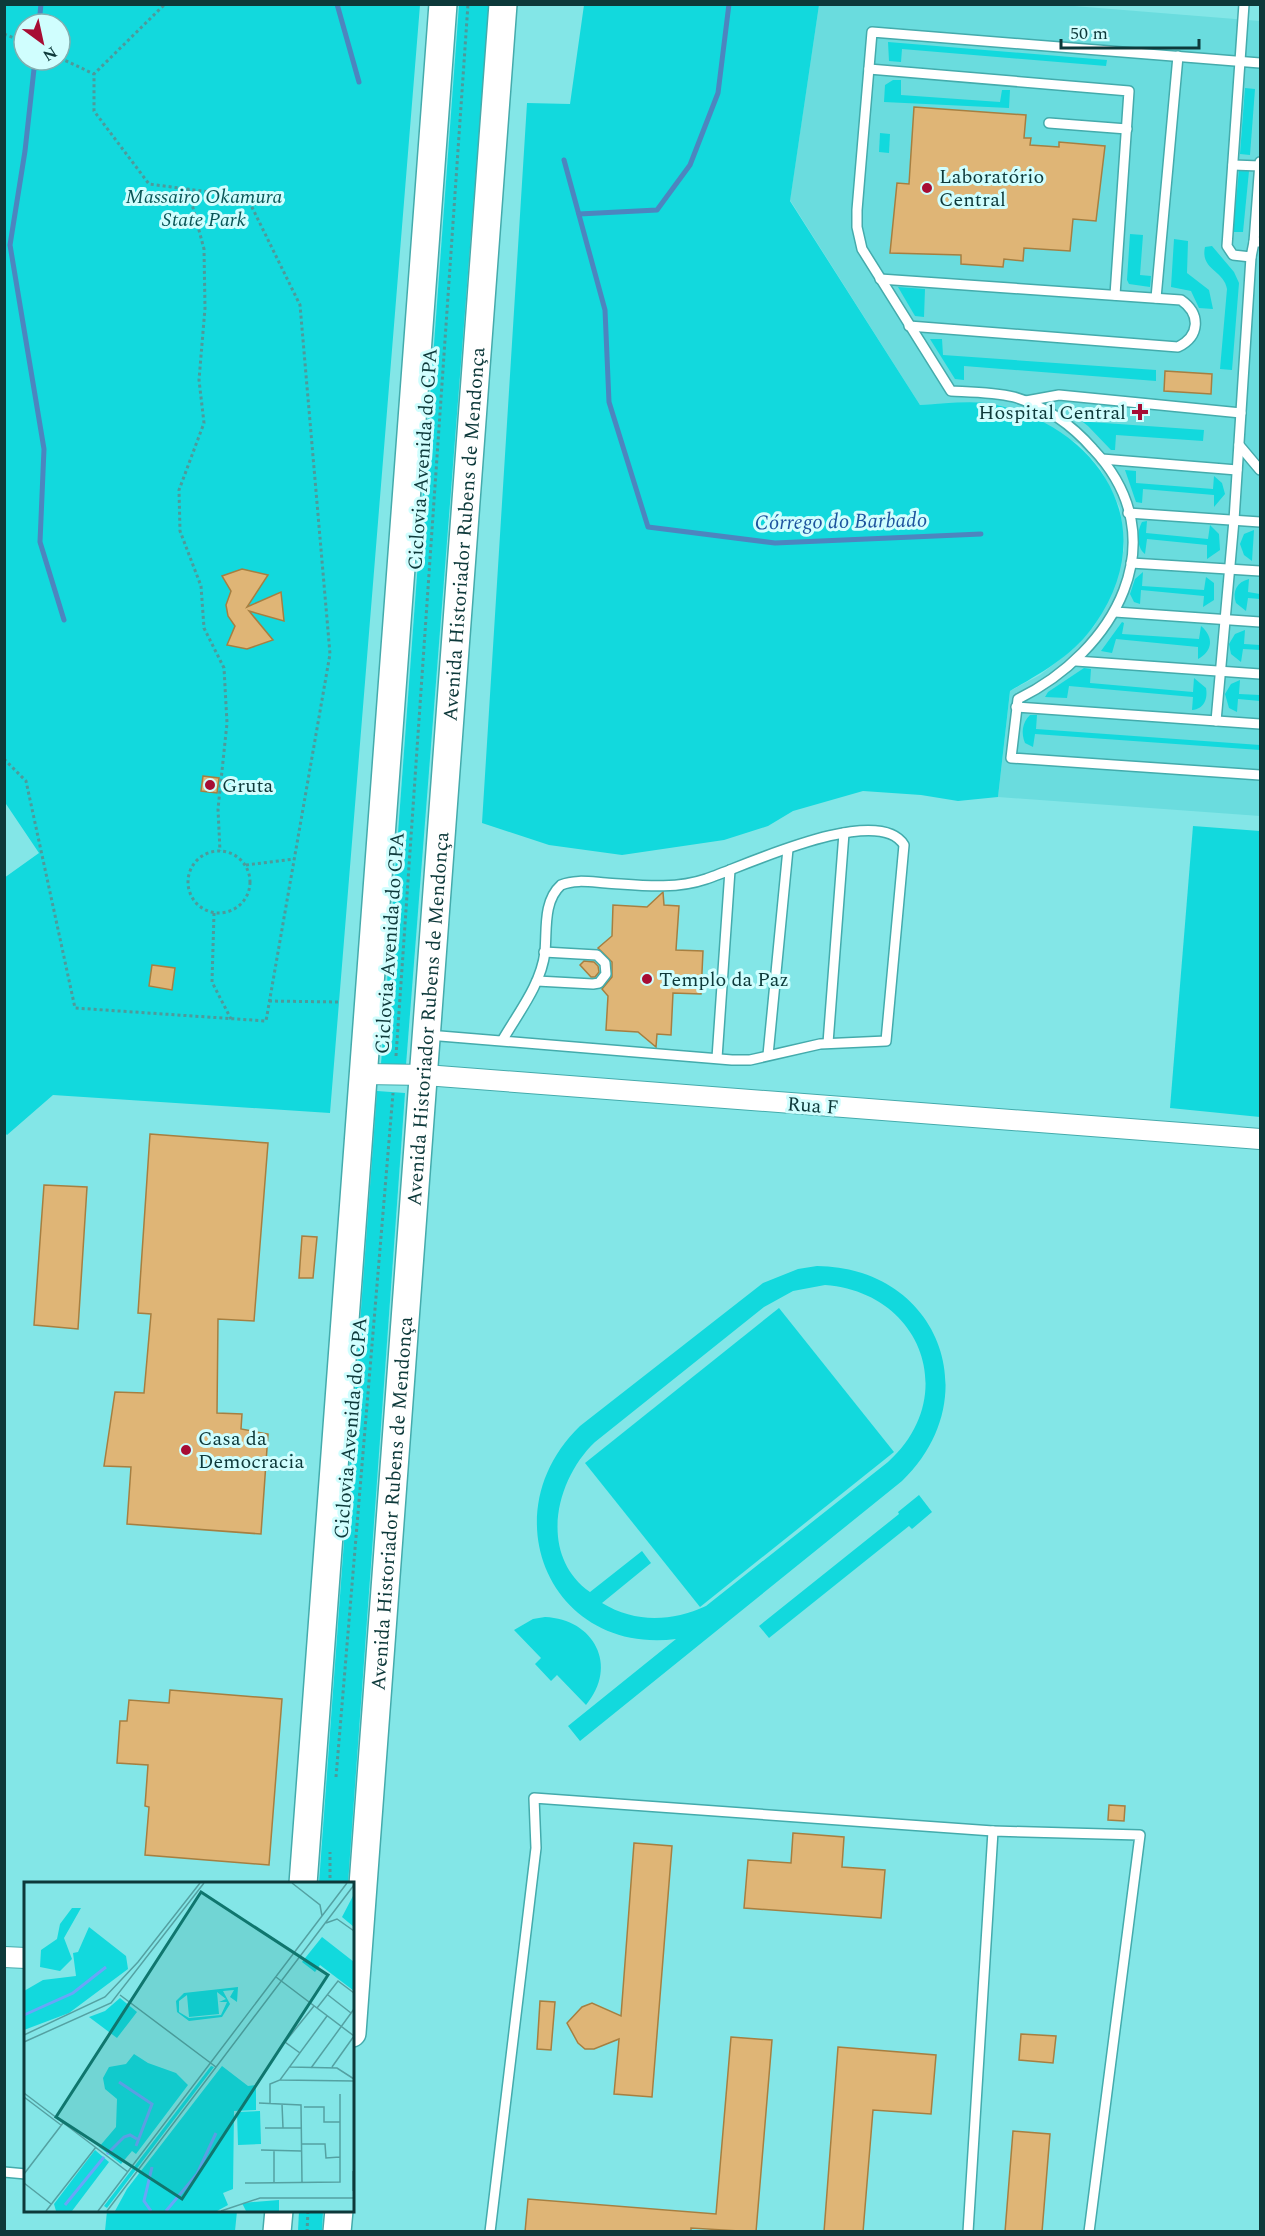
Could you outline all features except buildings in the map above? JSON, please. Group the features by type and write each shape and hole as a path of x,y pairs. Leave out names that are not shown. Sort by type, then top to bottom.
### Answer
{"main road":[{"path":"303,1882 443,4"},
{"name":"Avenida Historiador Rubens de Mendonça","path":"354,1985 372,1750 380,1679 503,4"},
{"path":"277,2232 279,2212"},
{"path":"337,2232 339,2212"}],"street":[{"name":"Rua F","path":"365,1074 425,1075 1260,1139"},
{"path":"4,1957 24,1958"}],"lane":[{"path":"1244,4 1227,246 1229,252 1235,256 1251,257"},
{"path":"1260,63 872,32 857,227 862,249 879,279 951,392 999,395 1025,401 1048,411 1066,424 1102,459 1119,488 1128,513 1132,528 1131,563 1126,586 1115,612 1096,641 1076,661 1018,699 1011,758 1260,775"},
{"path":"1156,298 1178,56"},
{"path":"869,69 1129,91 1115,295"},
{"path":"1049,123 1127,129"},
{"path":"1216,721 1234,520 1251,257 1257,242 1260,164 1233,165"},
{"path":"879,279 1181,300 1190,306 1196,325 1194,334 1178,347 909,326"},
{"path":"1025,401 1059,394 1241,413"},
{"path":"1239,445 1260,470"},
{"path":"1102,459 1237,470"},
{"path":"1128,513 1260,522"},
{"path":"1131,563 1260,571"},
{"path":"1115,612 1260,622"},
{"path":"1076,661 1260,674"},
{"path":"1016,707 1260,724"},
{"path":"428,1035 502,1041 717,1058 750,1060 797,1047 828,1043 886,1041 904,849 898,838 885,832 863,830 788,849 703,880 650,886 577,881 561,885 550,898 544,952 537,981 502,1041"},
{"path":"828,1043 844,833"},
{"path":"768,1055 788,849"},
{"path":"717,1058 730,870"},
{"path":"537,981 593,984 599,983 606,974 605,963 597,955 544,952"},
{"path":"490,2232 536,1848 534,1798 993,1831 1140,1835 1089,2232"},
{"path":"968,2232 993,1831"},
{"path":"4,2172 24,2174"}],"path":[{"path":"4,759 26,781 75,1008 266,1022 330,654 300,304 247,197 149,184 94,111 94,74 165,4"},
{"name":"Ciclovia Avenida do CPA","path":"335,1779 394,1075 468,4"},
{"path":"72,64 94,74"},
{"path":"188,189 204,249 205,308 199,380 204,423 179,490 180,531 201,586 204,628 224,668 227,723 218,809 220,851"},
{"path":"220,851 230,852 246,865 250,874 248,895 234,909 214,913 196,903 188,884 194,864 201,857 220,851"},
{"path":"246,865 294,859"},
{"path":"214,913 212,982 231,1019"},
{"path":"269,1001 339,1002"},
{"path":"330,1848 330,1882"},
{"path":"307,2232 308,2212"}],"shaded area":[{"name":"Hospital Central","path":"1049,4 1260,21 1260,816 998,797 1010,691 1040,675 1073,649 1095,625 1124,550 1120,508 1100,468 1079,444 999,405 954,403 920,405 790,200 819,5"}],"green space":[{"name":"Massairo Okamura State Park","path":"5,5 420,5 330,1113 53,1095 7,1135 4,1132 4,878 39,853 4,801"},
{"path":"459,5 489,5 406,1065 381,1064"},
{"path":"584,5 819,5 790,201 920,405 961,402 991,404 1038,419 1069,438 1094,462 1112,490 1122,521 1123,554 1114,589 1095,624 1077,645 1056,662 1010,691 998,797 958,801 921,795 863,791 793,811 768,826 724,840 622,855 549,845 482,823 527,103 570,104"},
{"path":"888,42 1107,60 1106,66 902,49 901,62 889,61"},
{"path":"893,80 901,80 901,95 1000,102 1002,90 1010,90 1009,108 884,102 885,85"},
{"path":"1245,88 1255,89 1250,155 1240,154"},
{"path":"880,133 890,134 889,153 879,152"},
{"path":"1239,170 1249,171 1243,232 1233,232"},
{"path":"1130,234 1143,235 1140,275 1151,276 1150,287 1129,284 1127,280"},
{"path":"1174,239 1188,241 1187,273 1209,290 1213,309 1199,308 1191,291 1171,287"},
{"path":"1212,246 1234,272 1239,283 1232,370 1220,369 1227,289 1222,278 1206,261 1205,247"},
{"path":"898,287 925,289 924,317 915,316"},
{"path":"930,339 942,339 943,355 1156,370 1156,381 964,366 964,380 955,379"},
{"path":"1071,407 1090,409 1090,422 1204,430 1203,441 1116,435 1115,450 1111,450 1088,426 1071,413"},
{"path":"1125,470 1136,471 1136,483 1213,489 1214,476 1222,483 1225,494 1214,507 1214,495 1143,489 1142,503 1136,502"},
{"path":"1147,521 1146,533 1208,539 1210,525 1219,534 1220,550 1207,559 1207,545 1147,539 1145,554 1140,547 1138,534 1142,522"},
{"path":"1254,530 1252,561 1244,555 1240,544 1244,534"},
{"path":"1143,572 1142,586 1204,590 1206,577 1214,583 1214,600 1203,607 1204,596 1141,590 1140,604 1134,602 1130,594 1135,579"},
{"path":"1249,579 1248,592 1260,594 1260,599 1248,598 1246,611 1236,603 1235,591 1239,585"},
{"path":"1122,622 1124,623 1122,634 1199,639 1201,626 1210,639 1209,648 1198,659 1198,647 1116,639 1112,653 1101,651"},
{"path":"1245,630 1244,644 1260,645 1260,650 1243,649 1241,662 1231,654 1229,644 1235,634"},
{"path":"1084,668 1091,669 1090,683 1193,692 1194,678 1206,688 1206,700 1200,708 1192,710 1193,697 1069,686 1067,698 1045,697 1048,692"},
{"path":"1240,680 1239,694 1260,695 1260,701 1238,699 1237,712 1229,708 1225,694 1231,684"},
{"path":"1030,715 1037,715 1036,729 1260,745 1260,750 1035,734 1033,747 1025,743 1023,736 1024,725"},
{"path":"1193,826 1260,831 1260,1117 1170,1108"},
{"path":"377,1091 405,1093 348,1882 319,1882"},
{"path":"817,1266 859,1272 894,1288 920,1312 937,1342 945,1376 942,1412 928,1448 902,1481 580,1741 568,1726 676,1639 632,1638 595,1625 567,1602 547,1571 538,1536 539,1498 553,1461 580,1426 763,1283 798,1269","holes":["825,1285 858,1292 886,1306 906,1327 920,1351 925,1379 922,1407 910,1436 888,1462 706,1606 680,1615 653,1618 627,1614 602,1603 651,1563 642,1551 590,1592 574,1576 563,1558 558,1538 558,1517 562,1496 581,1458 595,1442 764,1307 793,1291"]},
{"path":"779,1308 894,1452 700,1607 585,1463"},
{"path":"919,1495 932,1512 912,1529 909,1526 769,1638 759,1626 899,1514 898,1512"},
{"path":"545,1617 577,1626 588,1635 596,1647 600,1661 600,1675 596,1690 586,1705 557,1675 551,1681 535,1664 541,1658 514,1630 533,1619"},
{"path":"107,2212 237,2212 235,2231 105,2231"},
{"path":"299,2212 323,2212 322,2231 298,2231"}],"waterway":[{"path":"40,12 41,4"},
{"name":"Córrego do Barbado","path":"337,4 359,82"},
{"path":"579,214 657,210 690,165 718,93 729,4"},
{"path":"34,72 25,151 10,245 44,449 40,542 64,620"},
{"name":"Córrego do Barbado","path":"564,160 605,310 609,402 648,527 775,543 981,534"}],"place":[{"name":"Laboratório Central","path":"927,188"},
{"name":"Hospital Central","path":"1140,412"},
{"name":"Gruta","path":"210,785"},
{"name":"Templo da Paz","path":"647,979"},
{"name":"Casa da Democracia","path":"186,1450"}]}
